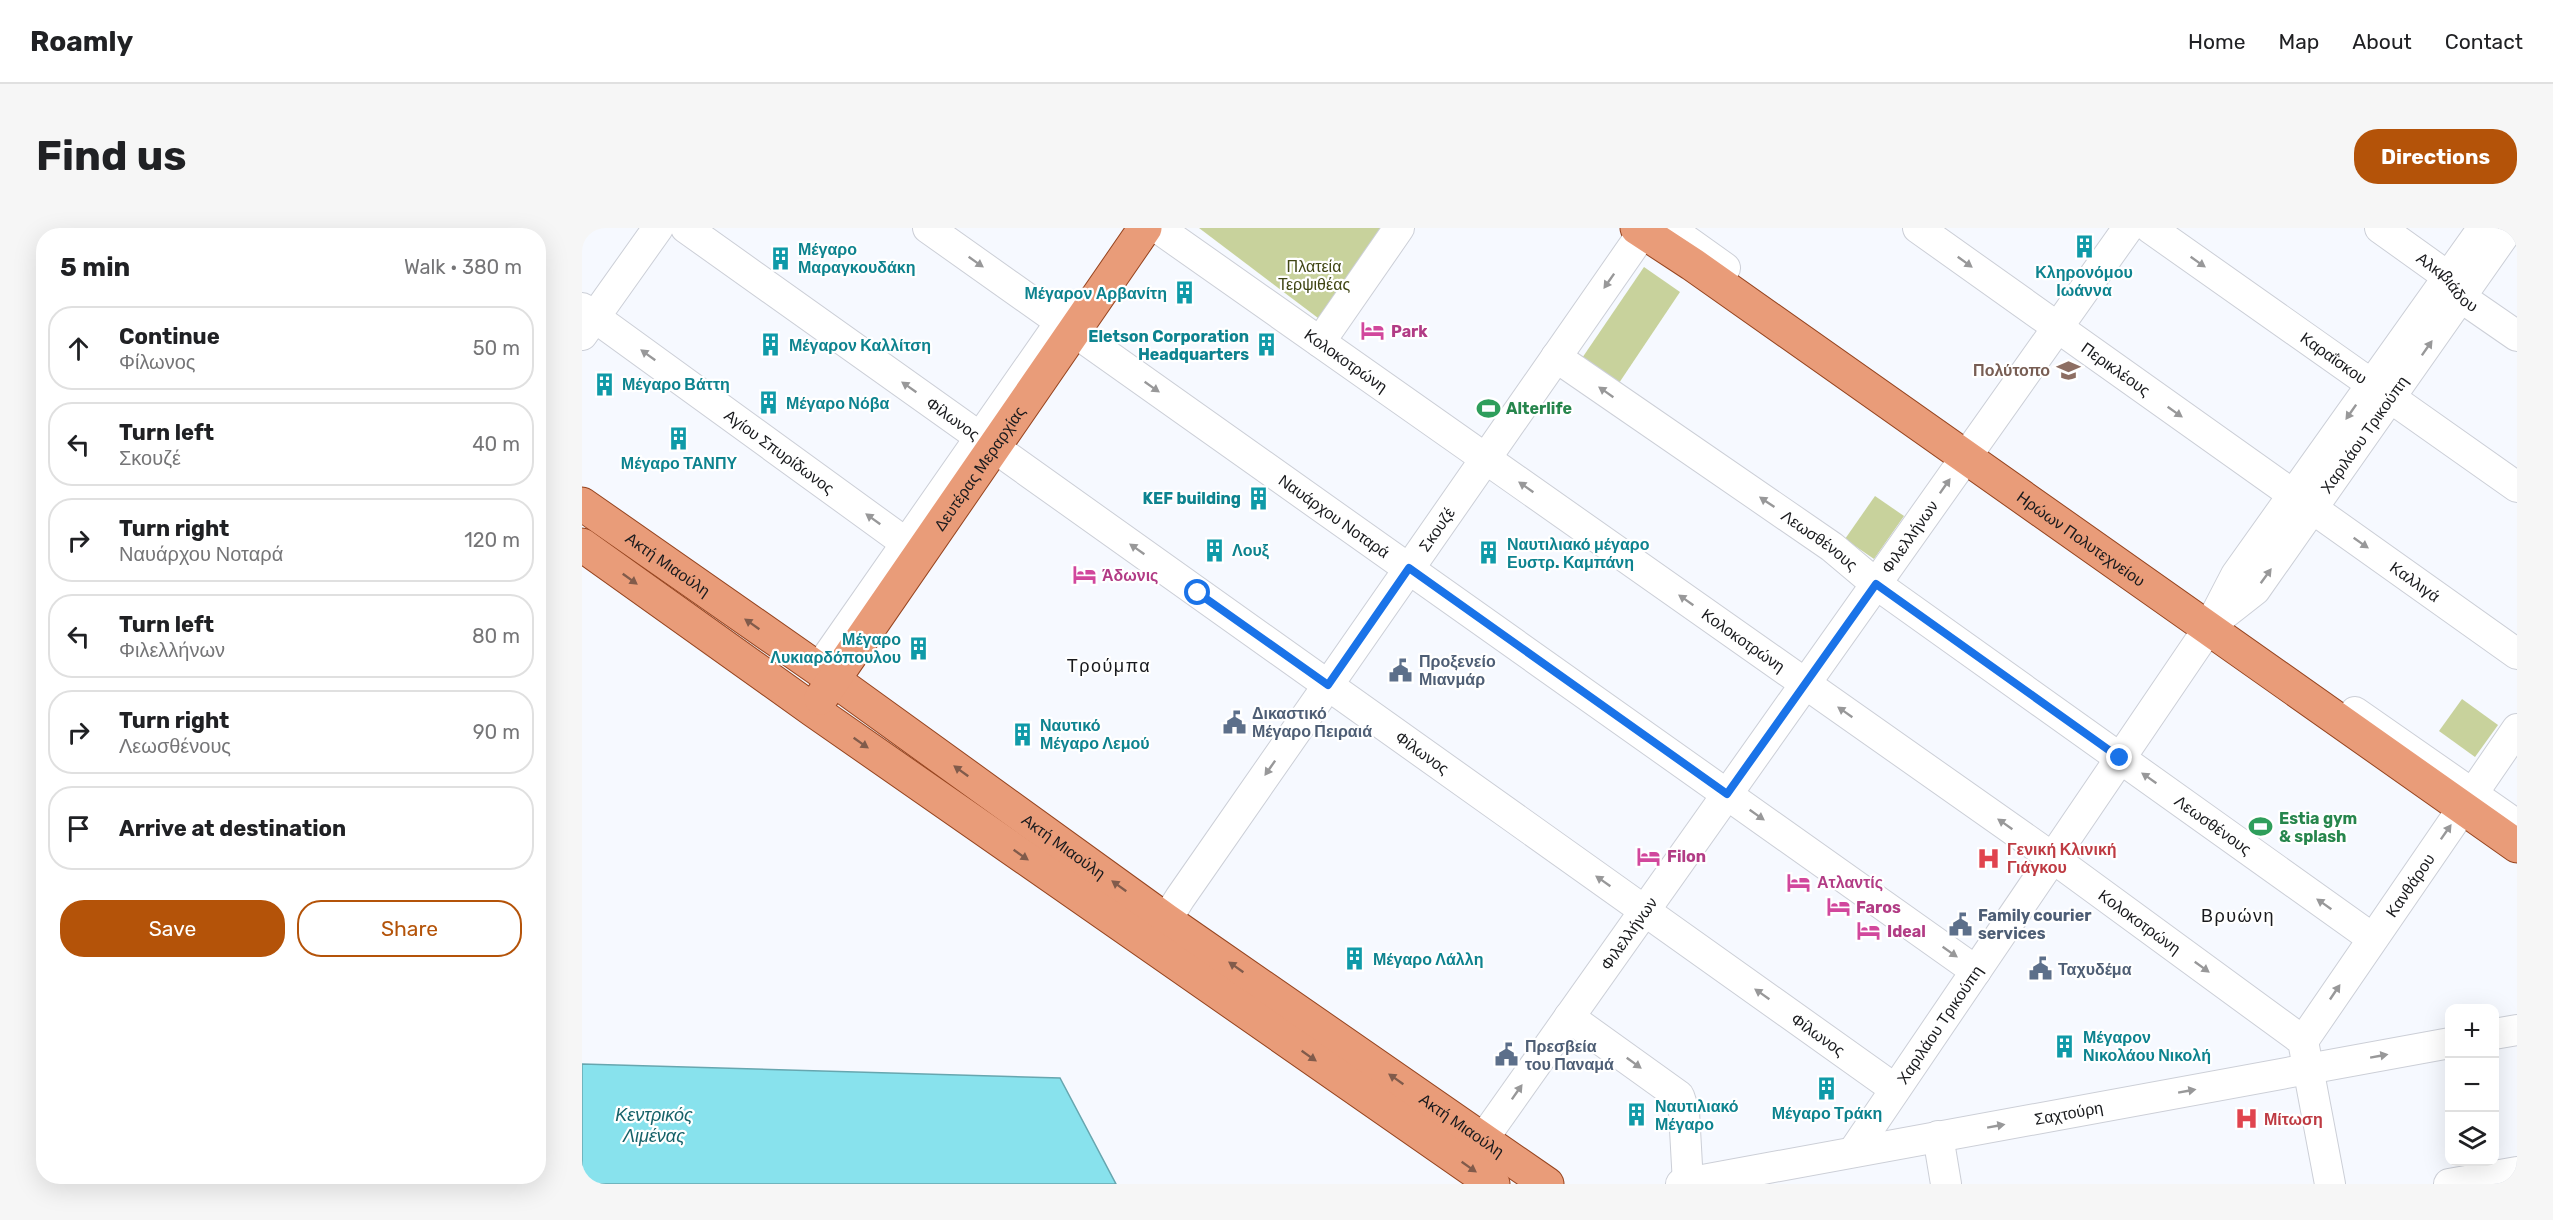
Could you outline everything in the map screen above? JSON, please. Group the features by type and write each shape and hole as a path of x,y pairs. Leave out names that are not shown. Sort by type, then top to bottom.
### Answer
{"main road":[{"name":"Δευτέρας Μεραρχίας","path":"813,710 826,675 913,548 1067,327 1145,228"},
{"name":"Ηρώων Πολυτεχνείου","path":"1649,229 1711,277 2214,621 2468,800 2517,846"},
{"name":"Ακτή Μιαούλη","path":"582,504 826,675 1158,932 1493,1184"},
{"name":"Ακτή Μιαούλη","path":"582,545 813,710 1483,1139 1547,1184"}],"street":[{"path":"586,320 658,228"},
{"name":"Φίλωνος","path":"686,228 1895,1089"},
{"name":"Ναυάρχου Νοταρά","path":"928,228 1976,970"},
{"name":"Δευτέρας Μεραρχίας","path":"1067,327 1126,228"},
{"name":"Κολοκοτρώνη","path":"1158,228 2052,858 2305,1055"},
{"path":"1320,342 1399,228"},
{"name":"Περικλέους","path":"1918,228 2303,502"},
{"name":"Φιλελλήνων","path":"1483,1139 2128,228"},
{"name":"Καραΐσκου","path":"2150,228 2517,487"},
{"name":"Αλκιβιάδου","path":"2379,228 2517,336"},
{"name":"Χαριλάου Τρικούπη","path":"2454,287 2483,228"},
{"name":"Χαριλάου Τρικούπη","path":"1853,1152 2214,621 2236,575 2303,502 2454,287 2509,228"},
{"name":"Σκουζέ","path":"1158,932 1556,357 1649,229"},
{"name":"Αγίου Σπυρίδωνος","path":"586,320 913,548"},
{"name":"Λεωσθένους","path":"1556,357 1832,547 1876,584 2372,938"},
{"name":"Καλλιγά","path":"2303,502 2517,654"},
{"name":"Κανθάρου","path":"2305,1055 2372,938 2517,729"},
{"name":"Ηρώων Πολυτεχνείου","path":"2468,800 2517,825"},
{"path":"1569,1017 1679,1096 1684,1111 1685,1184"},
{"path":"2499,1033 2517,1030"},
{"name":"Σαχτούρη","path":"1685,1184 1938,1136 2305,1055 2445,1043"},
{"path":"2305,1055 2330,1184"},
{"path":"1938,1136 1946,1184"},
{"path":"2449,1184 2517,1172"}],"green space":[{"name":"Πλατεία Τερψιθέας","path":"1199,228 1384,228 1322,321"},
{"path":"1644,267 1680,292 1615,389 1578,364"},
{"path":"1875,496 1904,516 1874,559 1845,539"},
{"path":"2462,699 2498,725 2475,757 2439,731"}],"water":[{"name":"Κεντρικός Λιμένας","path":"582,1064 1060,1078 1116,1184 582,1184"}],"place":[{"name":"Κληρονόμου Ιωάννα","path":"2084,247"},
{"name":"Μέγαρο Μαραγκουδάκη","path":"780,258"},
{"name":"Μέγαρον Αρβανίτη","path":"1185,293"},
{"name":"Park","path":"1373,331"},
{"name":"Μέγαρον Καλλίτση","path":"771,345"},
{"name":"Eletson Corporation Headquarters","path":"1267,345"},
{"name":"Πολύτοπο","path":"2068,370"},
{"name":"Μέγαρο Βάττη","path":"604,384"},
{"name":"Μέγαρο Νόβα","path":"768,403"},
{"name":"Alterlife","path":"1488,408"},
{"name":"Μέγαρο ΤΑΝΠΥ","path":"679,438"},
{"name":"KEF building","path":"1259,498"},
{"name":"Λουξ","path":"1214,550"},
{"name":"Ναυτιλιακό μέγαρο Ευστρ. Καμπάνη","path":"1489,553"},
{"name":"Άδωνις","path":"1084,575"},
{"name":"Μέγαρο Λυκιαρδόπουλου","path":"919,648"},
{"name":"Προξενείο Μιανμάρ","path":"1401,670"},
{"name":"Δικαστικό Μέγαρο Πειραιά","path":"1234,722"},
{"name":"Ναυτικό Μέγαρο Λεμού","path":"1022,734"},
{"name":"Estia gym & splash","path":"2261,827"},
{"name":"Filon","path":"1649,856"},
{"name":"Γενική Κλινική Γιάγκου","path":"1989,858"},
{"name":"Ατλαντίς","path":"1799,882"},
{"name":"Faros","path":"1838,907"},
{"name":"Family courier services","path":"1960,924"},
{"name":"Ideal","path":"1869,931"},
{"name":"Μέγαρο Λάλλη","path":"1355,959"},
{"name":"Ταχυδέμα","path":"2040,969"},
{"name":"Μέγαρον Νικολάου Νικολή","path":"2065,1046"},
{"name":"Πρεσβεία του Παναμά","path":"1507,1055"},
{"name":"Μέγαρο Τράκη","path":"1827,1088"},
{"name":"Ναυτιλιακό Μέγαρο","path":"1637,1115"},
{"name":"Μίτωση","path":"2246,1119"}],"district":[{"name":"Τρούμπα","path":"1109,666"},
{"name":"Βρυώνη","path":"2238,916"}],"route":[{"path":"1198,593 1328,685 1409,568 1727,794 1876,584 2120,758"}]}
